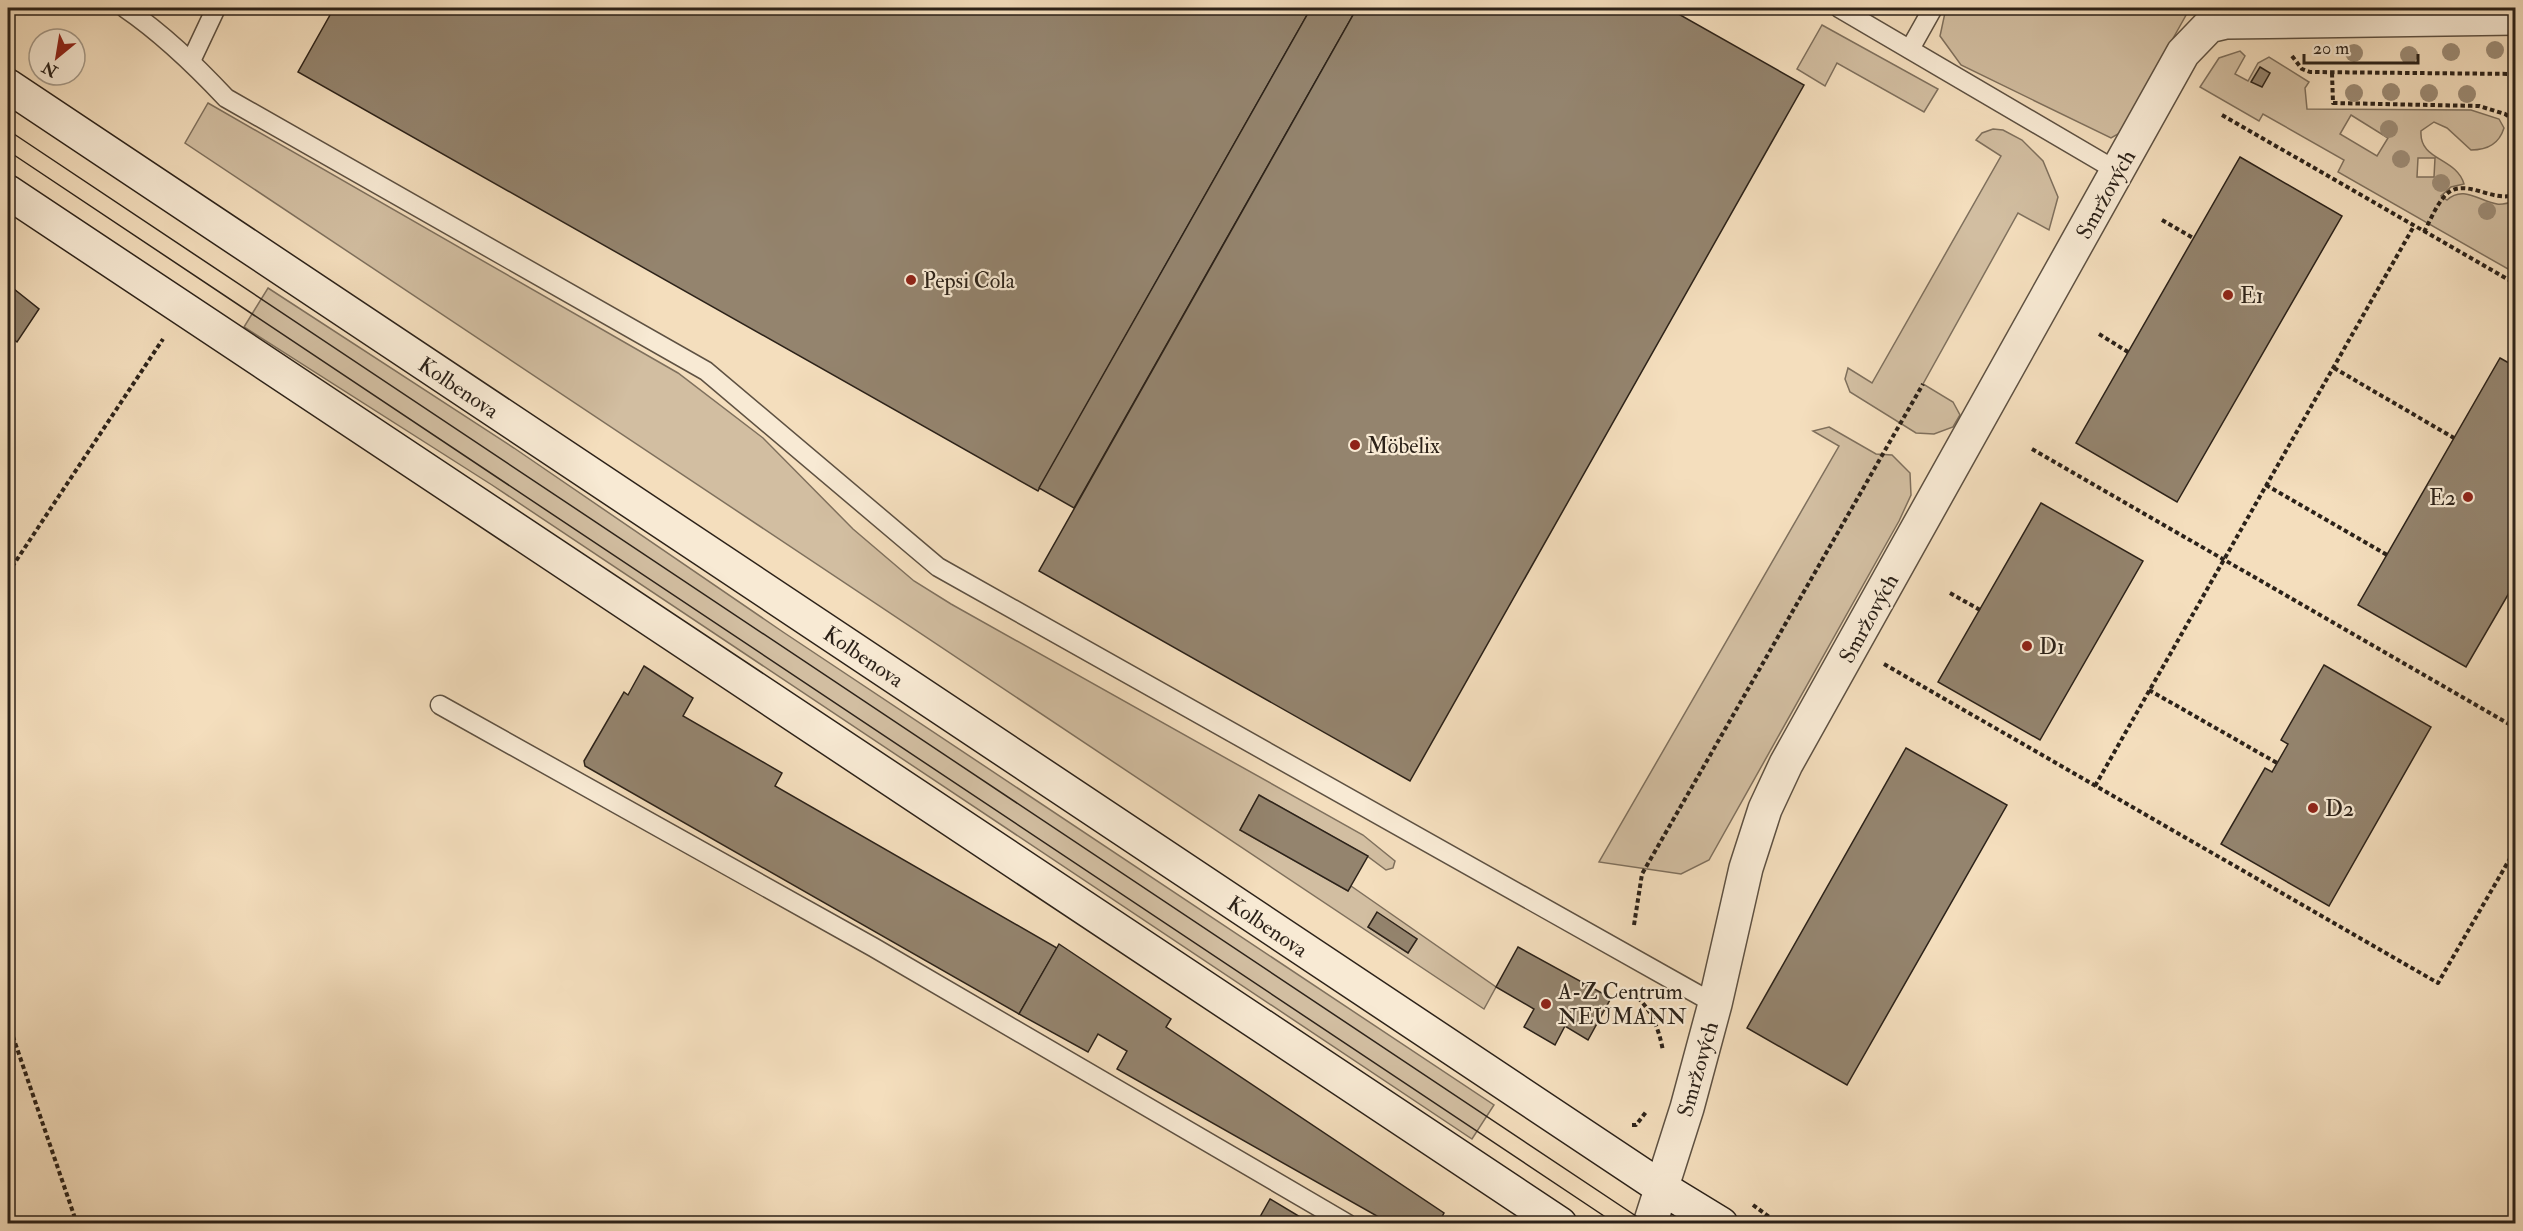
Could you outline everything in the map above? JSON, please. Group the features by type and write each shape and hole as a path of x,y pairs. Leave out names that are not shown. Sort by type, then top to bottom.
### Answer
{"main road":[{"name":"Smržových","path":"1650,1224 1687,1108 1715,1005 1746,868 1765,809 1786,764 2183,53 2210,26 2226,22 2516,18"},
{"name":"Kolbenova","path":"8,86 1662,1188 1721,1224"},
{"path":"8,192 1560,1224"}],"lane":[{"path":"125,8 153,27 191,61 226,98 705,371 938,567 1715,1005"},
{"path":"191,61 216,8"},
{"path":"1839,8 2117,171"},
{"path":"1910,49 1933,8"},
{"path":"440,705 873,947 1348,1224"}],"path":[{"path":"2284,48 2302,69 2310,72 2516,74"},
{"path":"2332,73 2333,103 2479,106 2505,114 2516,121"},
{"path":"2222,115 2516,284"},
{"path":"2424,232 2443,198 2455,190 2470,188 2495,197 2516,194"},
{"path":"2163,220 2193,238"},
{"path":"2095,786 2414,226"},
{"path":"8,573 183,309"},
{"path":"2099,334 2128,352"},
{"path":"2334,368 2454,438"},
{"path":"1663,1053 1654,1021 1635,995 1623,988 1642,874 1923,384"},
{"path":"2032,449 2516,728"},
{"path":"2266,485 2387,555"},
{"path":"1950,593 1980,610"},
{"path":"1883,664 2438,983 2516,848"},
{"path":"2150,690 2277,763"},
{"path":"8,1023 77,1224"},
{"path":"1636,1125 1650,1104"},
{"path":"1745,1199 1779,1224"},
{"path":"8,1213 23,1224"}],"shaded area":[{"path":"1946,8 2190,8 2120,133 2111,138 1961,65 1940,36"},
{"path":"1822,25 1938,89 1924,112 1837,63 1825,86 1797,69"},
{"path":"2240,51 2245,56 2235,74 2248,81 2258,63 2269,57 2309,82 2305,88 2307,109 2471,110 2499,119 2504,128 2502,134 2496,142 2483,149 2471,150 2447,128 2434,122 2421,131 2422,141 2432,154 2460,175 2464,184 2451,187 2441,196 2447,200 2459,194 2465,194 2497,204 2515,201 2515,273 2338,172 2344,160 2263,114 2259,121 2200,87 2219,58","holes":["2351,115 2388,138 2377,156 2340,134","2418,158 2435,158 2434,177 2417,177"]},
{"path":"208,103 678,373 763,438 853,529 914,581 951,604 1363,835 1395,861 1393,868 1386,870 1367,856 1259,795 1240,830 1348,891 1351,886 1496,987 1484,1009 185,143","holes":["1377,913 1417,939 1408,953 1368,927"]},
{"path":"1993,129 2003,130 2022,140 2043,161 2058,197 2049,230 2018,213 1923,384 1953,402 1960,415 1953,427 1934,434 1916,433 1850,392 1845,379 1848,368 1872,383 2001,156 1976,140 1982,133"},
{"path":"268,288 514,448 783,632 1494,1105 1472,1139 492,485 244,327"},
{"path":"1829,427 1876,454 1892,455 1910,473 1911,495 1899,521 1709,860 1681,874 1599,862 1839,446 1813,431"}],"building":[{"name":"Pepsi Cola","path":"334,8 1311,8 1038,491 298,72"},
{"path":"1311,8 1357,8 1074,508 1039,488"},
{"name":"Möbelix","path":"1357,8 1668,8 1804,85 1410,781 1039,571"},
{"path":"2260,67 2270,73 2262,87 2251,82"},
{"name":"E1","path":"2240,157 2342,216 2177,502 2076,443"},
{"path":"9,285 39,309 17,342 8,335"},
{"name":"E2","path":"2500,358 2516,367 2516,581 2466,667 2358,605"},
{"name":"D1","path":"2041,503 2143,561 2040,740 1938,682"},
{"name":"D2","path":"2324,665 2431,727 2329,906 2221,844 2265,768 2272,772 2288,744 2281,740"},
{"path":"644,666 693,698 683,716 782,773 775,786 1057,948 1019,1014 585,766 584,761 624,692 628,695"},
{"path":"1906,748 2007,805 1847,1085 1747,1028"},
{"path":"1259,795 1368,856 1348,891 1240,830"},
{"path":"1377,912 1417,939 1408,953 1368,927"},
{"path":"1059,944 1171,1019 1166,1027 1444,1213 1438,1224 1391,1224 1117,1069 1127,1051 1098,1034 1088,1052 1019,1014"},
{"path":"1518,947 1611,998 1588,1040 1565,1026 1555,1045 1524,1027 1534,1009 1496,987"},
{"path":"1270,1199 1312,1224 1256,1224"}],"tram line":[{"path":"8,130 1648,1224"},
{"path":"8,151 1616,1224"}],"place":[{"name":"Pepsi Cola","path":"911,280"},
{"name":"E1","path":"2228,295"},
{"name":"Möbelix","path":"1355,445"},
{"name":"E2","path":"2468,497"},
{"name":"D1","path":"2027,646"},
{"name":"D2","path":"2313,808"},
{"name":"A-Z Centrum NEUMANN","path":"1546,1004"}]}
